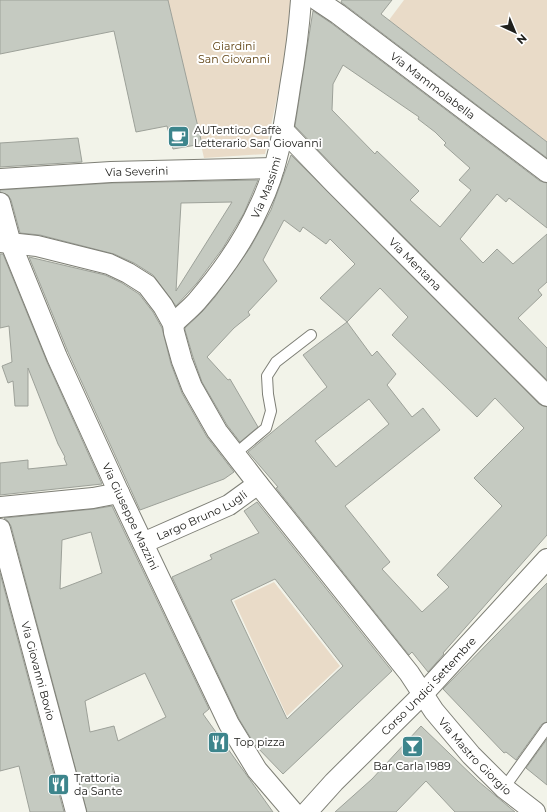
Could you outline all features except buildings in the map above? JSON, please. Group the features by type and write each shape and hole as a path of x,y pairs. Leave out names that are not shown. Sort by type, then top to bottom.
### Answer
{"street":[{"name":"Via Massimi","path":"173,324 196,301 219,273 245,234 261,204 274,168 284,131 299,31 301,0"},
{"name":"Via Mammolabella","path":"317,0 338,14 547,172"},
{"name":"Via Mentana","path":"284,131 547,396"},
{"name":"Via Severini","path":"0,179 111,172 274,168"},
{"name":"Via Giuseppe Mazzini","path":"0,203 5,243 118,493 229,724 257,770 293,812"},
{"name":"Via Mastro Giorgio","path":"5,243 37,246 109,264 128,272 147,285 163,306 173,324 182,361 192,387 217,431 409,672 434,711 471,754 525,809"},
{"name":"Largo Bruno Lugli","path":"143,543 229,505 258,484"},
{"path":"0,507 93,498 118,493"},
{"name":"Via Giovanni Bovio","path":"0,529 76,812"},
{"name":"Corso Undici Settembre","path":"308,812 334,782 423,694 547,559"}],"lane":[{"path":"235,454 266,428 271,411 267,376 276,362 311,335"},
{"path":"504,788 547,728"}],"green space":[{"name":"Giardini San Giovanni","path":"168,0 295,0 291,31 265,154 204,158"},
{"path":"404,0 547,0 547,142 389,20"},
{"path":"274,582 340,666 287,716 234,601"}],"place":[{"name":"AUTentico Caffè Letterario San Giovanni","path":"179,136"},
{"name":"Top pizza","path":"219,742"},
{"name":"Bar Carla 1989","path":"412,746"},
{"name":"Trattoria da Sante","path":"58,784"}]}
